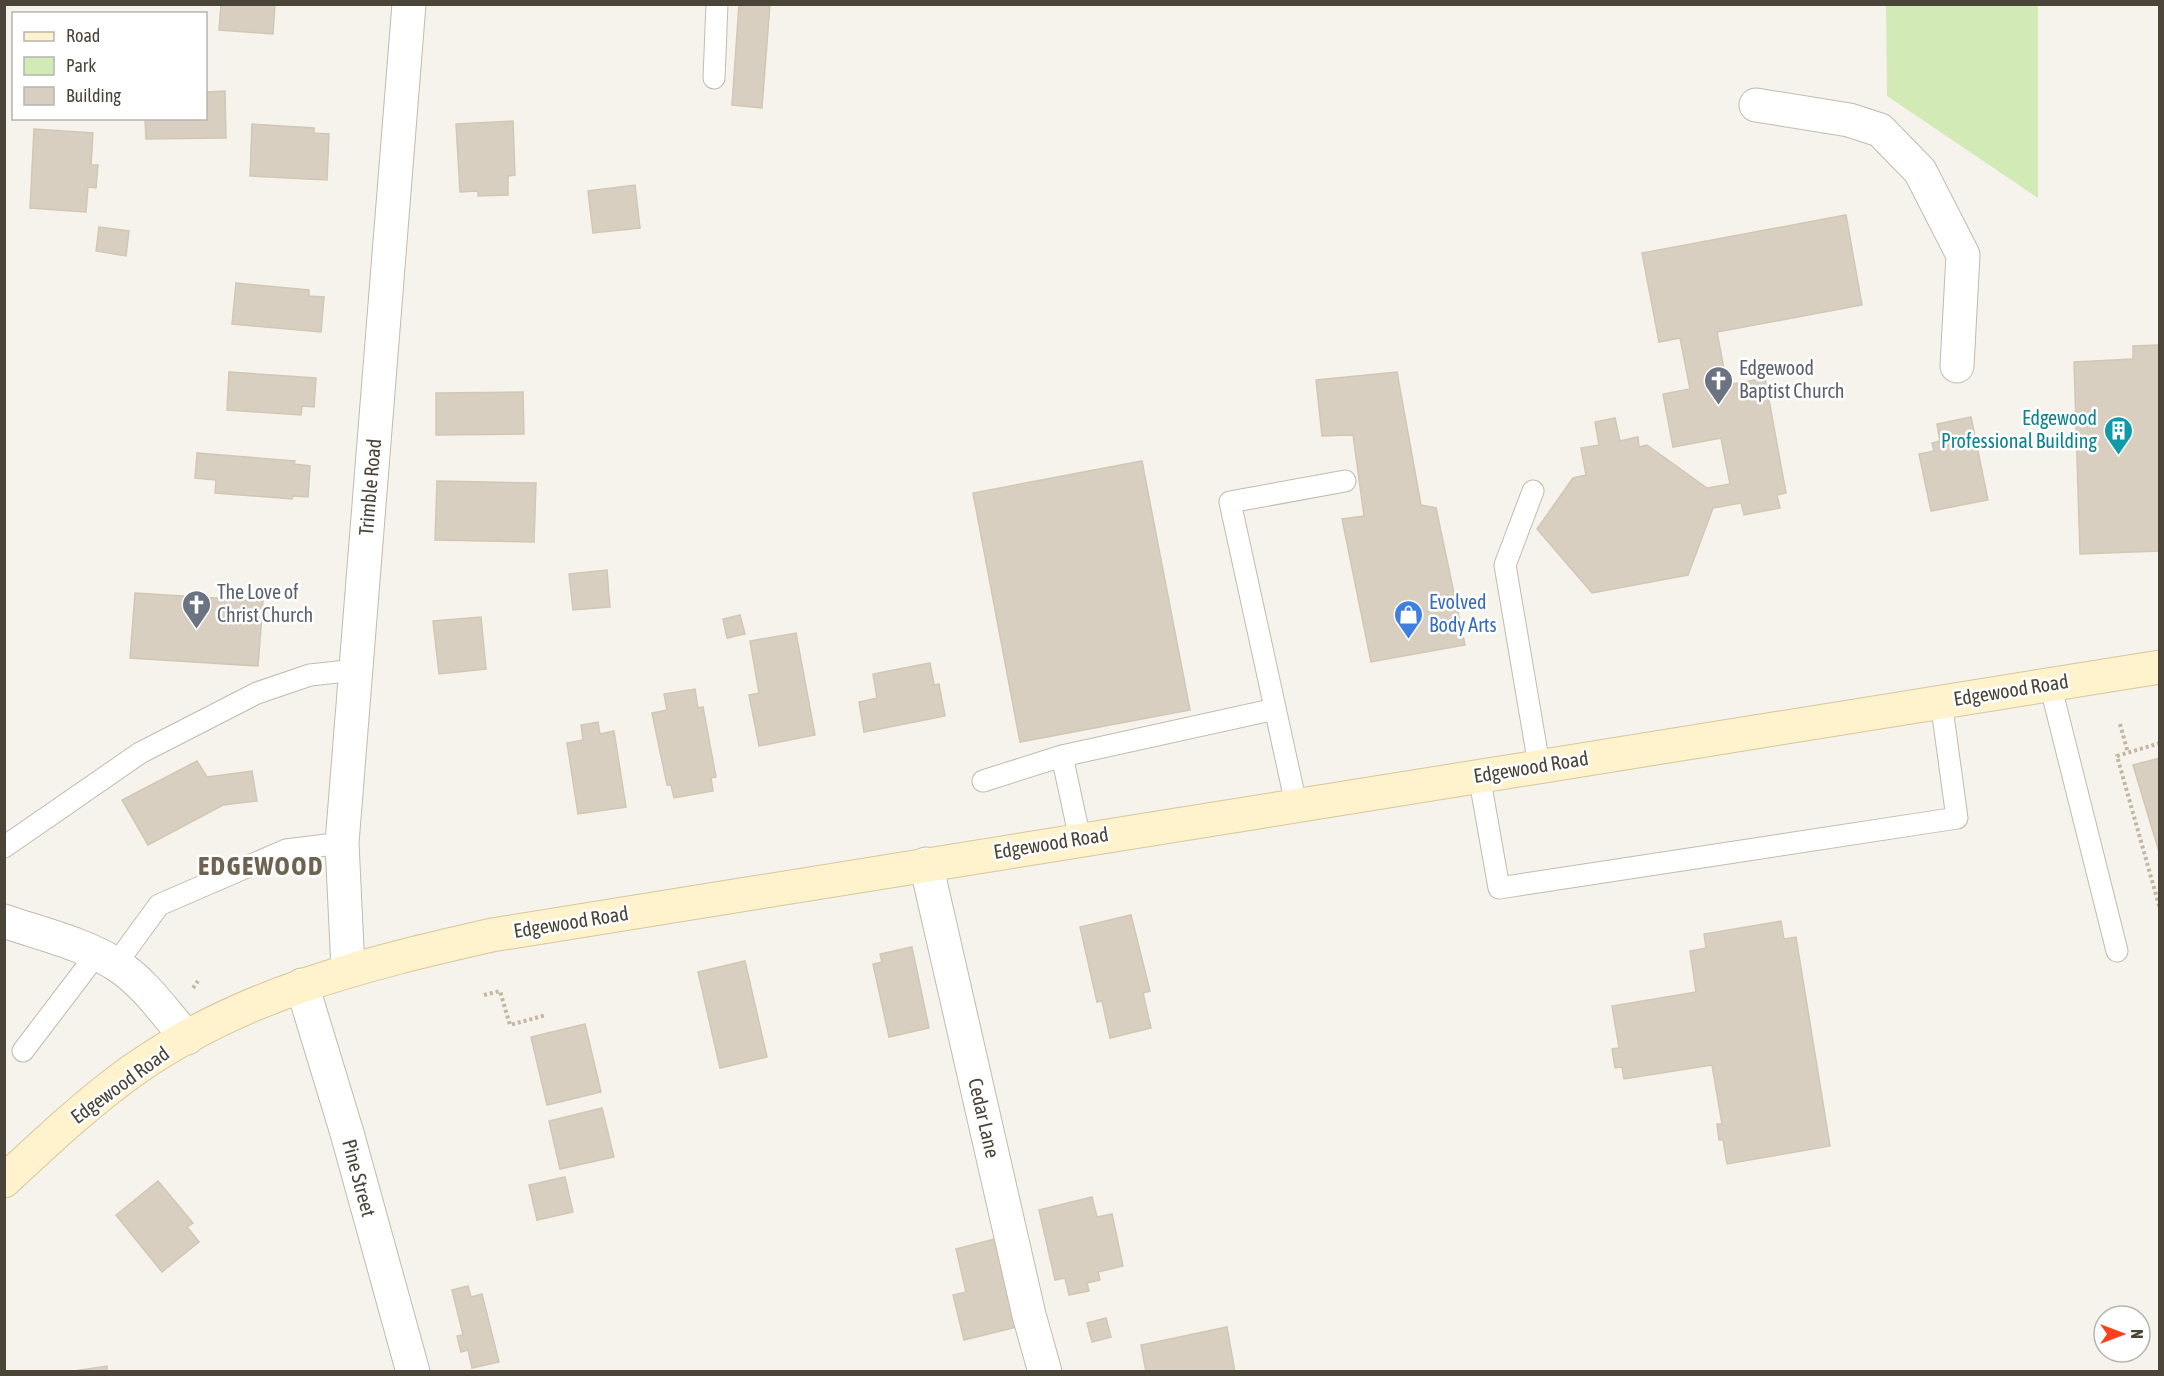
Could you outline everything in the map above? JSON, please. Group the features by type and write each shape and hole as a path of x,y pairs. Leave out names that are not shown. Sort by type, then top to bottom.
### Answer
{"main road":[{"name":"Edgewood Road","path":"5,1181 96,1098 133,1070 241,1010 348,969 492,935 1941,701 2050,684 2151,672"}],"street":[{"name":"Trimble Road","path":"348,969 342,843 409,4"},
{"path":"1756,105 1849,120 1881,130 1920,171 1939,204 1963,255 1956,366"},
{"name":"Cedar Lane","path":"926,864 1029,1315 1045,1371"},
{"path":"4,921 106,959 140,983 187,1038"},
{"name":"Pine Street","path":"302,985 412,1371"}],"lane":[{"path":"714,78 717,4"},
{"path":"1296,804 1230,502 1345,481"},
{"path":"1533,491 1505,565 1539,765"},
{"path":"4,847 140,753 257,693 310,675 356,670"},
{"path":"2050,684 2117,951"},
{"path":"1479,775 1498,888 1957,818 1941,701"},
{"path":"983,781 1062,756 1275,709"},
{"path":"1062,756 1080,839"},
{"path":"23,1052 106,959 159,905 286,850 342,843"}],"path":[{"path":"2120,724 2128,753"},
{"path":"2160,744 2116,756 2160,909"},
{"path":"193,988 198,981"},
{"path":"484,995 500,991 510,1025 546,1015"}],"green space":[{"path":"1886,5 2038,5 2038,198 1887,96"}],"building":[{"path":"221,4 275,4 273,34 219,30"},
{"path":"739,4 770,4 762,108 732,105"},
{"path":"225,91 226,138 146,139 145,120 207,120 207,92"},
{"path":"513,121 515,175 508,176 508,195 478,196 478,191 460,192 456,124"},
{"path":"252,124 314,128 314,133 329,134 327,180 250,176"},
{"path":"34,129 93,133 91,165 98,165 96,188 88,187 86,212 30,208"},
{"path":"635,185 640,228 593,233 588,191"},
{"name":"Edgewood Baptist Church","path":"1846,215 1862,305 1717,332 1727,385 1765,378 1786,493 1777,495 1780,508 1744,515 1741,503 1713,508 1688,575 1592,593 1537,529 1573,478 1586,475 1581,448 1599,445 1595,422 1615,418 1620,441 1638,437 1639,447 1647,445 1707,488 1730,484 1721,438 1673,447 1663,394 1690,389 1680,338 1659,342 1642,253"},
{"path":"99,227 129,231 126,256 96,251"},
{"path":"236,283 309,290 309,296 324,297 321,332 232,324"},
{"name":"Edgewood Professional Building","path":"2160,345 2160,551 2080,554 2074,362 2133,359 2133,346"},
{"path":"229,372 316,378 314,407 302,406 301,415 227,410"},
{"path":"1397,372 1421,505 1436,508 1465,645 1371,662 1342,519 1364,516 1353,435 1322,436 1316,380"},
{"path":"523,392 524,434 436,435 436,393"},
{"path":"1971,417 1988,500 1931,511 1919,454 1934,451 1932,443 1940,441 1937,424"},
{"path":"197,453 295,461 294,464 310,466 308,497 293,496 292,499 215,493 216,480 195,478"},
{"path":"1142,461 1190,710 1020,742 973,493"},
{"path":"437,481 536,483 534,542 435,540"},
{"path":"607,570 610,607 573,610 569,574"},
{"name":"The Love of Christ Church","path":"135,593 263,601 258,666 130,658"},
{"path":"740,615 745,634 727,638 723,619"},
{"path":"481,617 486,669 439,674 433,621"},
{"path":"796,633 815,735 759,746 749,695 759,693 750,641"},
{"path":"930,663 934,685 939,684 945,716 864,732 859,702 877,698 873,674"},
{"path":"695,689 698,708 703,707 716,777 711,778 713,791 674,798 671,785 667,785 652,713 667,710 664,694"},
{"path":"598,722 600,734 614,731 626,807 578,814 567,743 583,740 581,725"},
{"path":"2160,758 2160,855 2133,765"},
{"path":"197,761 207,777 252,771 257,801 223,805 148,845 122,800"},
{"path":"1131,915 1150,991 1143,993 1151,1028 1110,1038 1102,1001 1097,1002 1080,927"},
{"path":"1781,921 1784,939 1796,937 1830,1146 1727,1164 1723,1140 1719,1140 1717,1124 1722,1124 1712,1065 1624,1079 1622,1067 1615,1068 1612,1049 1619,1048 1612,1006 1696,992 1690,951 1706,948 1704,934"},
{"path":"912,947 929,1028 889,1037 873,964 882,962 880,954"},
{"path":"745,961 767,1057 720,1068 698,972"},
{"path":"585,1024 601,1092 547,1105 531,1037"},
{"path":"602,1108 614,1157 560,1169 549,1121"},
{"path":"565,1177 573,1212 537,1220 529,1185"},
{"path":"158,1181 193,1223 187,1227 199,1242 162,1272 116,1215"},
{"path":"1092,1197 1097,1217 1112,1214 1123,1266 1098,1272 1100,1280 1087,1283 1089,1291 1069,1295 1065,1278 1055,1280 1039,1210"},
{"path":"995,1239 1017,1327 964,1340 953,1295 966,1292 956,1249"},
{"path":"468,1286 471,1297 482,1294 499,1362 472,1368 468,1350 461,1352 457,1336 463,1335 452,1290"},
{"path":"1106,1318 1111,1337 1092,1342 1087,1323"},
{"path":"1227,1327 1235,1372 1146,1372 1141,1345"},
{"path":"107,1366 107,1372 67,1372"}],"place":[{"name":"Edgewood Baptist Church","path":"1718,406"},
{"name":"Edgewood Professional Building","path":"2118,456"},
{"name":"The Love of Christ Church","path":"196,630"},
{"name":"Evolved Body Arts","path":"1408,640"}],"district":[{"name":"EDGEWOOD","path":"261,866"}]}
